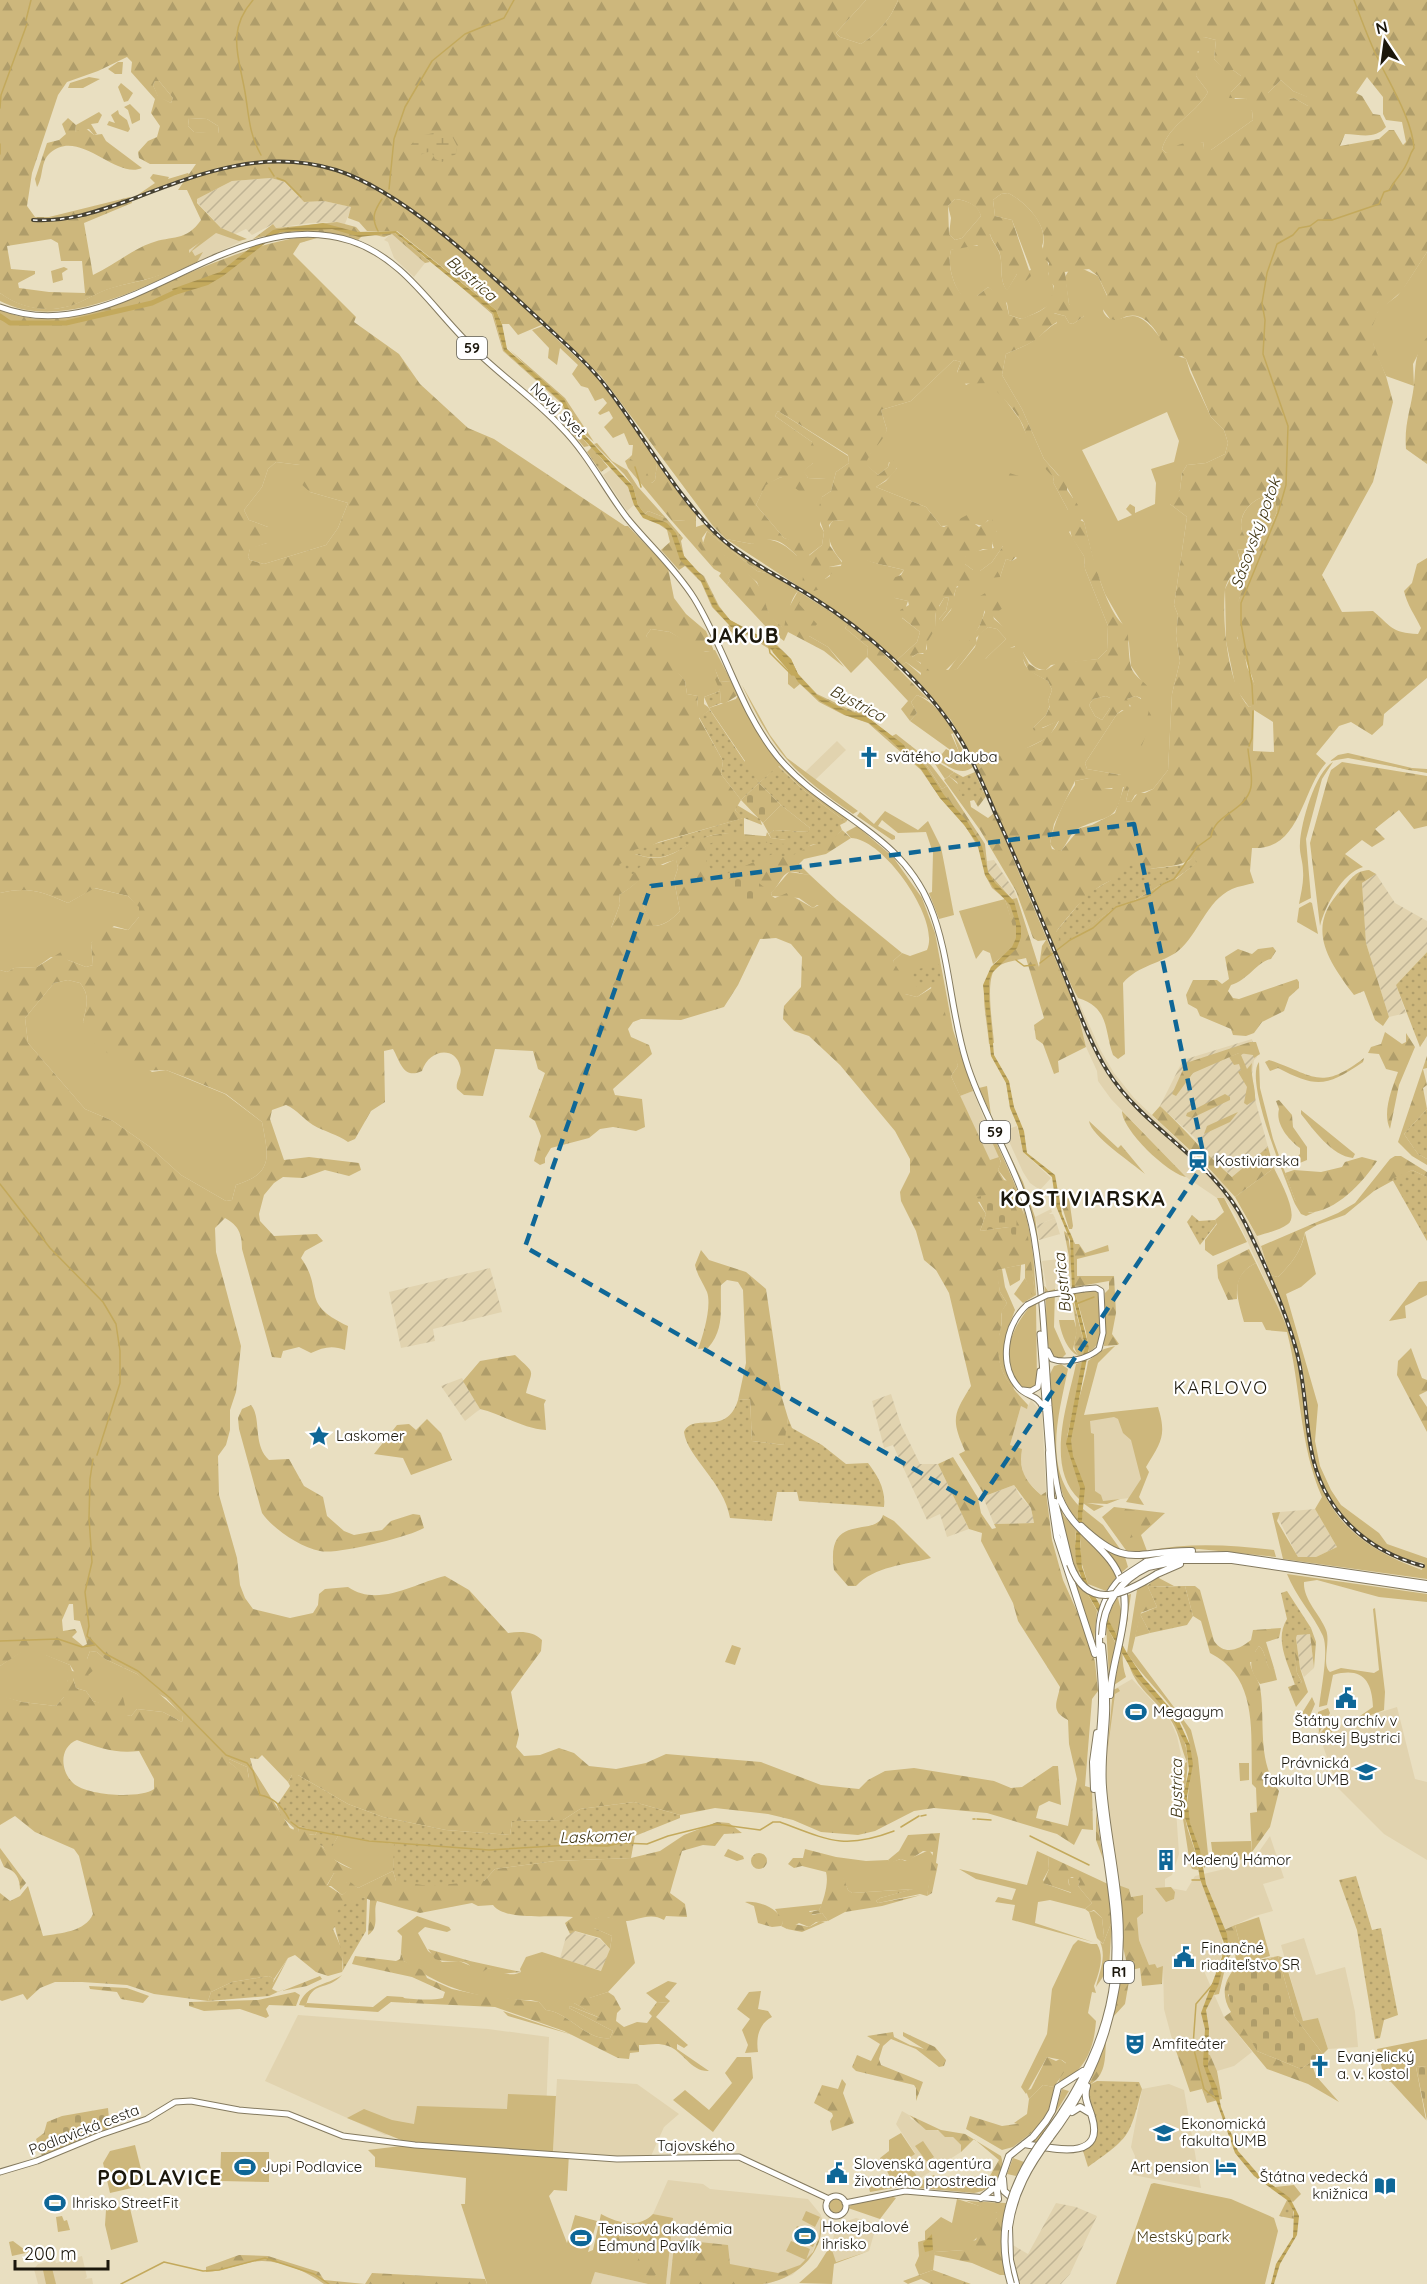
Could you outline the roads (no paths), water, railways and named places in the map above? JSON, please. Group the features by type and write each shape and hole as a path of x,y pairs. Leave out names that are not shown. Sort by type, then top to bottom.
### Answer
{"highway":[{"path":"1049,1453 1054,1520 1062,1556 1100,1665"},
{"path":"1050,1481 1070,1564 1084,1586 1103,1595 1125,1592 1175,1565 1216,1560"},
{"path":"1060,1501 1075,1523 1107,1556 1121,1579 1126,1608 1106,1713"},
{"path":"1084,1531 1117,1553 1138,1556 1189,1551 1228,1552 1240,1556"},
{"name":"R1","path":"1107,1838 1098,1788 1102,1697 1097,1629 1101,1610 1111,1589 1125,1575 1147,1565 1187,1555 1240,1556 1271,1564"},
{"name":"R1","path":"1014,2284 1004,2247 1009,2204 1021,2171 1066,2117 1090,2074 1106,2032 1118,1983 1119,1923 1107,1838 1102,1780 1106,1713 1102,1635 1106,1612 1115,1593 1130,1577 1147,1565 1182,1560 1271,1564 1427,1584"},
{"name":"R1","path":"1293,1567 1427,1588"},
{"path":"1094,1789 1093,1762 1100,1691 1096,1654"},
{"path":"1097,1733 1098,1757"},
{"name":"R1","path":"1048,2137 1089,2064 1113,1987 1114,1894"},
{"path":"998,2199 997,2191 1009,2156 1046,2121 1058,2087 1080,2074 1089,2064"},
{"path":"1024,2144 1065,2150 1082,2148 1093,2136 1091,2113 1085,2094 1090,2074"},
{"path":"1056,2095 1062,2086 1068,2086 1071,2093 1068,2104"},
{"path":"1066,2117 1080,2107 1091,2113"},
{"path":"998,2199 1003,2187 1003,2175"},
{"path":"981,2198 993,2191 1003,2175"},
{"path":"1003,2187 1012,2198"}],"main road":[{"name":"Nový Svet","path":"0,307 40,316 81,312 104,306 244,246 285,235 320,235 362,245 384,257 400,270 468,344 563,428 583,451 628,519 688,589 707,621 750,713 774,752 804,783 880,838 904,862 918,882 931,908 941,940 965,1056 1024,1199 1031,1222 1038,1267"},
{"name":"59","path":"1038,1267 1054,1467 1060,1501"},
{"name":"59","path":"1038,1267 1049,1453"},
{"path":"1039,1400 1020,1388 1009,1368 1007,1345 1013,1322 1027,1305 1047,1295 1098,1288 1102,1294 1103,1333 1097,1351 1079,1359 1061,1361 1051,1368 1048,1385"},
{"path":"1044,1338 1049,1356 1061,1361"},
{"path":"1020,1388 1031,1391 1038,1387 1042,1357"},
{"path":"1040,1372 1042,1387 1039,1400 1048,1434"},
{"name":"Podlavická cesta","path":"0,2172 31,2163 98,2135 147,2119 166,2106 186,2101 293,2115 347,2136 415,2145 566,2156"},
{"name":"Tajovského","path":"566,2156 625,2159 739,2157 828,2201"},
{"path":"844,2201 843,2211 837,2215 829,2212 828,2201 837,2196 844,2201 919,2191 998,2199"}],"waterway":[{"path":"26,20 31,0"},
{"path":"253,0 240,23 237,44 250,125 261,155"},
{"path":"389,189 394,139 405,107 432,61 465,34 504,18 514,0"},
{"name":"Sásovský potok","path":"1253,704 1241,623 1241,603 1278,513 1286,485 1288,426 1263,354 1265,320 1262,303 1267,273 1277,244 1293,235 1299,228 1310,226 1318,220 1332,220 1379,204 1384,192 1390,190 1414,148 1405,115 1372,46 1354,0"},
{"path":"0,108 1,95 27,24"},
{"path":"0,144 0,154"},
{"path":"269,168 274,176"},
{"path":"277,178 285,181 301,197"},
{"path":"378,231 374,215 382,199"},
{"name":"Bystrica","path":"0,316 10,323 66,323 152,303 180,290"},
{"name":"Bystrica","path":"0,319 10,323"},
{"path":"635,467 641,487"},
{"path":"769,647 770,653 792,675"},
{"name":"Bystrica","path":"775,651 794,673"},
{"name":"Sásovský potok","path":"1249,746 1252,738 1253,711"},
{"name":"Sásovský potok","path":"1040,963 1070,940 1093,928 1116,907 1147,897 1163,884 1174,879 1197,847 1211,837 1218,823 1248,795 1252,778 1248,749"},
{"name":"Sásovský potok","path":"1016,960 1024,966 1035,965"},
{"path":"0,1184 50,1248 103,1302 116,1324 120,1351 120,1383 97,1455"},
{"path":"1076,1304 1094,1297"},
{"name":"Laskomer","path":"93,1459 89,1518 92,1562 85,1592 89,1626 87,1636 104,1653 138,1671 170,1698 226,1755 247,1763 253,1771 260,1795 277,1804 289,1819"},
{"path":"0,1641 58,1639 82,1647 94,1645"},
{"name":"Laskomer","path":"921,1816 926,1815"},
{"name":"Laskomer","path":"901,1827 919,1816"},
{"name":"Laskomer","path":"977,1819 991,1820"},
{"name":"Laskomer","path":"291,1822 299,1828 369,1841 489,1850 570,1845 607,1846 621,1843 647,1844 668,1836 716,1824 760,1830 773,1822 780,1822 824,1838 849,1841 877,1837 894,1831"},
{"name":"Laskomer","path":"1030,1836 1089,1865"},
{"name":"Laskomer","path":"1192,1880 1200,1880"},
{"path":"1213,1984 1196,2004 1193,2046 1204,2089 1217,2100"},
{"path":"121,2284 164,2262 203,2271 219,2270 265,2258 314,2274 329,2284"}],"railway":[{"path":"33,220 81,215 204,174 255,163 281,161 308,164 336,170 362,181 390,196 445,236 498,281 582,360 618,403 688,503 721,538 754,562 832,610 893,659 930,697 970,756 1031,894 1089,1036 1108,1072 1123,1093 1215,1181 1245,1223 1274,1287 1297,1353 1311,1449 1325,1491 1336,1509 1365,1538 1382,1550 1423,1566"}],"place":[{"name":"svätého Jakuba","path":"869,757"},
{"name":"Kostiviarska","path":"1198,1161"},
{"name":"Laskomer","path":"319,1436"},
{"name":"Štátny archív v Banskej Bystrici","path":"1346,1698"},
{"name":"Megagym","path":"1136,1712"},
{"name":"Právnická fakulta UMB","path":"1366,1772"},
{"name":"Medený Hámor","path":"1166,1860"},
{"name":"Finančné riaditeľstvo SR","path":"1184,1957"},
{"name":"Amfiteáter","path":"1135,2044"},
{"name":"Evanjelický a. v. kostol","path":"1320,2066"},
{"name":"Ekonomická fakulta UMB","path":"1164,2133"},
{"name":"Jupi Podlavice","path":"245,2167"},
{"name":"Art pension","path":"1226,2167"},
{"name":"Slovenská agentúra životného prostredia","path":"837,2173"},
{"name":"Štátna vedecká knižnica","path":"1385,2186"},
{"name":"Ihrisko StreetFit","path":"55,2203"},
{"name":"Hokejbalové ihrisko","path":"805,2236"},
{"name":"Tenisová akadémia Edmund Pavlík","path":"581,2238"}],"district":[{"name":"JAKUB","path":"743,636"},
{"name":"KOSTIVIARSKA","path":"1083,1199"},
{"name":"KARLOVO","path":"1221,1388"},
{"name":"PODLAVICE","path":"160,2178"}],"park label":[{"name":"Mestský park","path":"1183,2237"}]}
